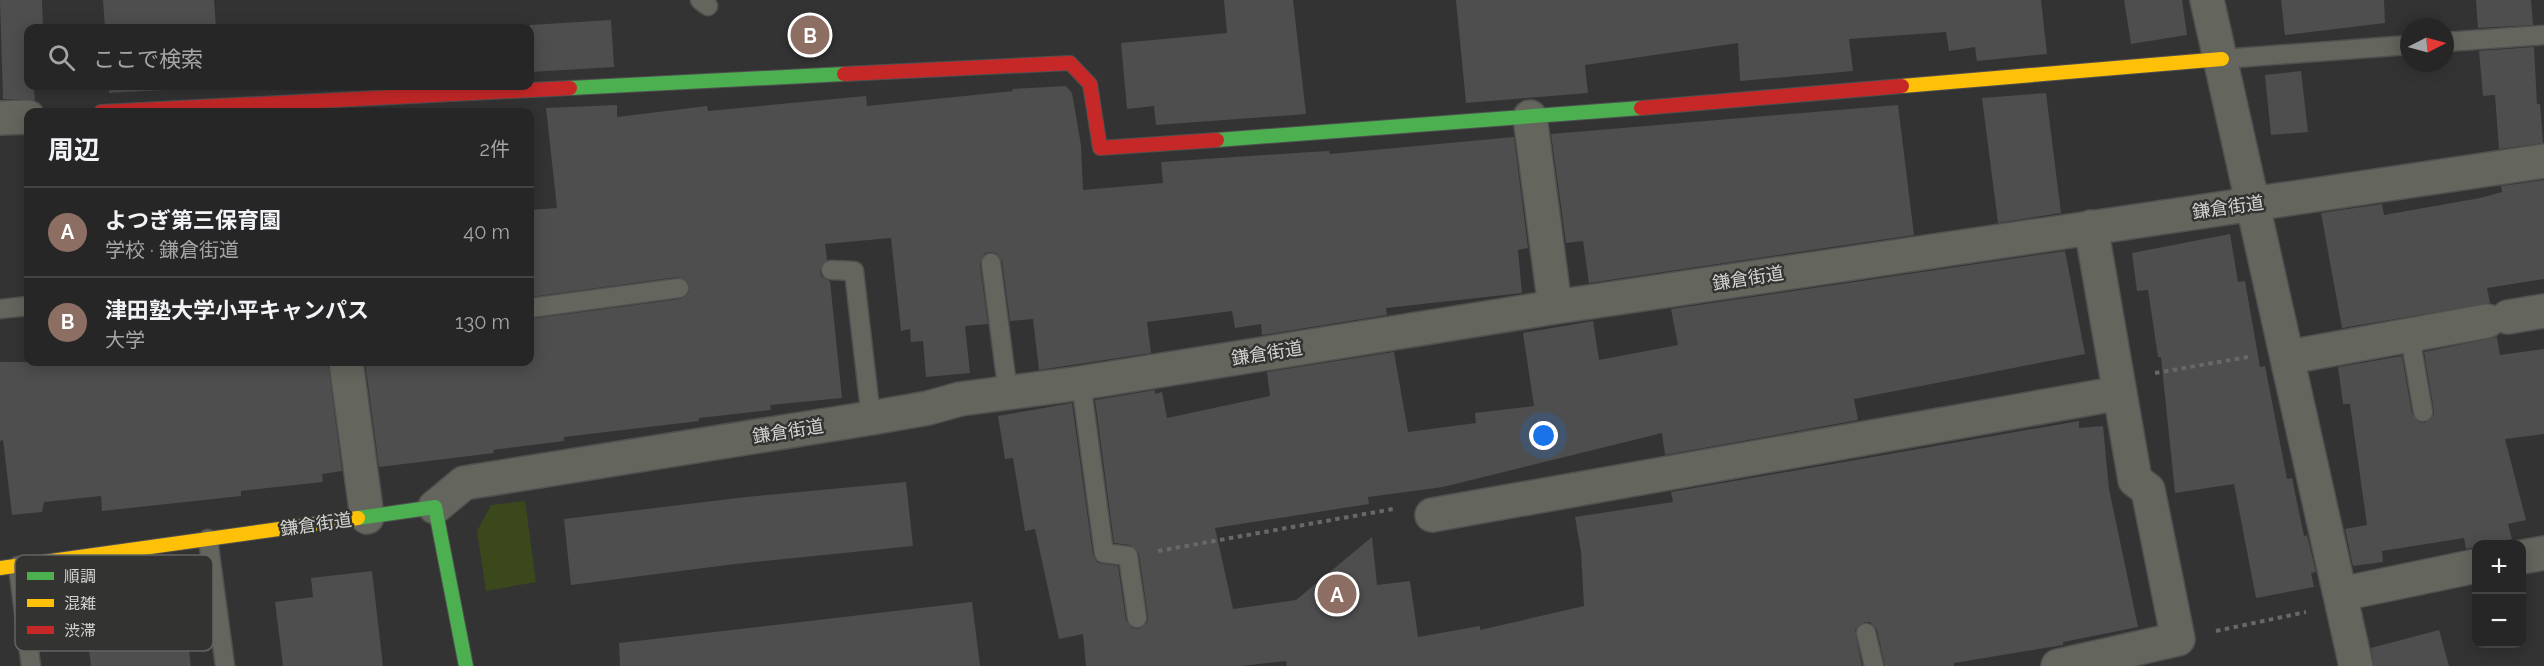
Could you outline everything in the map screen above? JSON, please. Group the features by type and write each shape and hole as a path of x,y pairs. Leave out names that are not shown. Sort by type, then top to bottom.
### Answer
{"street":[{"path":"2207,0 2288,353 2356,666"},
{"path":"242,108 312,106 1070,63 1090,84 1100,148 1530,117 2222,59"},
{"path":"0,118 24,117"},
{"path":"1530,117 1555,307"},
{"name":"鎌倉街道","path":"94,555 435,507 464,483 871,418 928,408 960,399 1081,383 1555,307 2544,161"},
{"path":"2058,666 2178,639 2148,490 2135,480 2091,227"},
{"path":"2288,353 2410,337 2544,311"},
{"path":"347,366 367,517"},
{"path":"1432,515 2119,386"},
{"path":"435,507 466,666"},
{"path":"2526,556 2544,553"},
{"path":"2342,599 2472,568"}],"lane":[{"path":"2454,41 2544,34"},
{"path":"2222,59 2400,46"},
{"path":"991,263 1008,393"},
{"path":"831,270 854,271 871,418"},
{"path":"534,307 679,288"},
{"path":"0,309 24,306"},
{"path":"2410,337 2423,412"},
{"path":"1081,383 1104,553 1128,556 1137,618"},
{"path":"208,539 210,555"},
{"path":"9,567 15,594"},
{"path":"213,576 225,666"},
{"path":"1866,633 1874,666"},
{"path":"28,651 31,666"}],"path":[{"path":"2119,386 2288,353"},
{"path":"1128,556 1418,505 1432,515"},
{"path":"2178,639 2342,599"}],"green space":[{"path":"525,501 536,582 486,591 477,531 491,505"}],"building":[{"path":"0,0 42,0 43,24 24,24 24,90 34,90 35,100 3,99"},
{"path":"103,0 214,0 216,24 105,24"},
{"path":"1224,0 1293,0 1306,114 1156,125 1154,106 1127,109 1121,43 1227,33"},
{"path":"1456,0 2041,0 2047,54 1977,61 1975,47 1949,51 1946,32 1849,39 1853,71 1740,81 1738,43 1585,65 1588,93 1466,103"},
{"path":"2124,0 2182,0 2187,35 2131,44"},
{"path":"2281,0 2384,0 2385,23 2285,35"},
{"path":"2476,0 2531,0 2533,25 2478,28"},
{"path":"611,20 614,67 534,72 534,25"},
{"path":"2534,47 2537,104 2540,104 2543,143 2499,149 2495,95 2483,96 2479,51"},
{"path":"2301,71 2308,132 2271,135 2265,75"},
{"path":"1066,86 1072,93 1081,145 1083,190 1163,183 1161,162 1329,151 1330,154 1514,137 1528,248 1518,250 1522,293 1386,308 1387,315 1262,335 1261,324 1235,328 1232,311 1147,322 1151,353 1039,370 1033,319 1010,321 1002,261 996,253 989,252 984,254 980,264 988,324 965,326 970,373 926,377 923,341 911,342 910,329 901,331 891,238 825,244 827,260 820,270 821,276 830,281 842,398 770,405 771,410 564,437 564,441 493,450 494,453 379,467 366,366 534,366 534,318 680,299 689,293 688,282 678,277 534,296 534,210 557,208 546,108 617,105 617,117 707,106 708,111 866,96 867,106 1013,91 1012,89"},
{"path":"109,90 164,90 109,93"},
{"path":"2046,93 2061,213 1998,223 1982,98"},
{"path":"1898,105 1914,235 1589,283 1583,241 1566,243 1551,134"},
{"path":"2544,180 2544,279 2487,288 2490,303 2342,328 2321,213 2382,204 2384,215 2480,198 2502,192 2501,186"},
{"path":"2230,234 2238,282 2245,281 2260,367 2265,366 2287,479 2292,478 2304,536 2307,535 2316,572 2311,573 2314,587 2256,598 2234,484 2175,493 2161,357 2158,357 2148,290 2137,291 2132,253"},
{"path":"2065,251 2085,354 1854,399 1858,420 1665,455 1662,433 1443,487 1368,497 1369,504 1215,528 1233,609 1296,600 1372,537 1377,585 1410,581 1418,637 1480,626 1480,630 1584,606 1581,552 1575,517 1673,502 1671,492 2079,421 2079,428 2103,426 2109,489 2138,627 2063,642 2063,645 1954,663 1954,666 1885,666 1877,630 1870,622 1864,622 1855,630 1862,666 1287,666 1286,661 1240,666 1086,666 1083,634 1059,639 1035,529 1025,531 1013,458 1005,459 998,416 1072,403 1093,555 1098,563 1118,566 1126,620 1132,628 1139,629 1147,623 1148,617 1139,554 1130,545 1114,543 1095,400 1155,390 1155,394 1162,392 1167,418 1270,396 1267,372 1394,352 1408,432 1476,423 1475,413 1534,406 1523,333 1593,321 1599,360 1678,345 1671,309"},
{"path":"2497,337 2500,355 2544,349 2544,434 2505,439 2526,520 2508,524 2512,539 2472,540 2472,548 2466,549 2464,538 2382,551 2383,562 2353,566 2345,529 2367,525 2350,404 2343,404 2338,367 2402,356 2412,414 2419,422 2425,423 2433,416 2434,411 2424,352"},
{"path":"0,362 24,362 24,366 329,366 342,471 322,474 323,482 241,491 241,496 102,511 101,496 44,502 42,512 12,515 3,440 0,441"},
{"path":"906,482 913,546 735,564 571,585 564,519 746,497"},
{"path":"372,571 383,666 283,666 275,602 313,597 311,578"},
{"path":"972,602 980,666 620,666 619,643"},
{"path":"2439,630 2449,666 2374,666 2371,648"},
{"path":"89,651 189,651 191,666 91,666"}],"traffic: fast":[{"path":"570,88 844,74"},
{"path":"1217,140 1641,108"},
{"path":"358,518 435,507 466,666"}],"traffic: slow":[{"path":"1902,86 2222,59"},
{"path":"93,555 358,518"},
{"path":"0,568 15,566"}],"traffic: jam":[{"path":"844,74 1070,63 1090,84 1100,148 1217,140"},
{"path":"1641,108 1902,86"},
{"path":"534,90 570,88"},
{"path":"179,108 531,90"}],"place":[{"name":"津田塾大学小平キャンパス","path":"810,35"},
{"name":"よつぎ第三保育園","path":"1337,594"}]}
